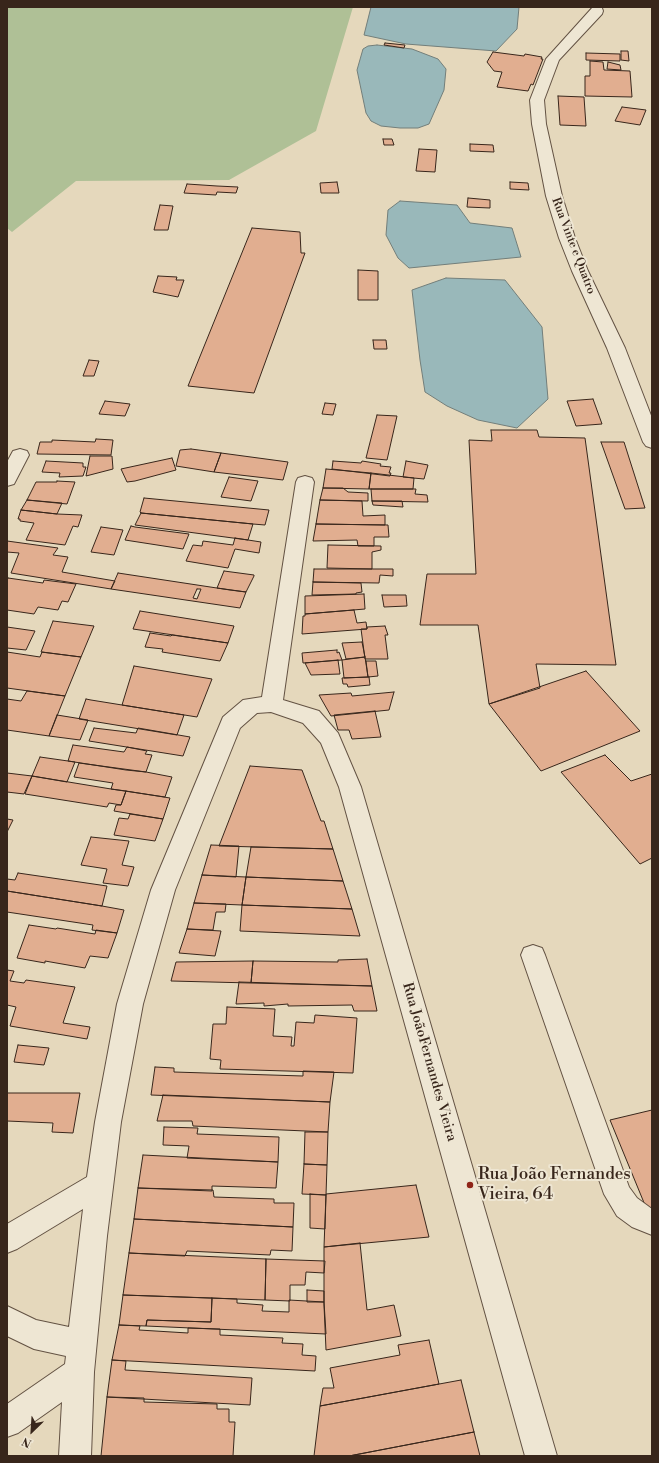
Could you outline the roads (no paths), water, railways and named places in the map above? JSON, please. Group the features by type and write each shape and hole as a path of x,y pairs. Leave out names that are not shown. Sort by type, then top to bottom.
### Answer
{"street":[{"name":"Rua Vinte e Quatro","path":"597,11 553,59 537,100 539,124 554,196 567,238 580,271 616,348 652,442"},
{"path":"7,480 20,455"},
{"path":"75,1456 80,1358 93,1236 108,1122 130,1004 163,890 231,723 251,706 272,704 305,482"},
{"name":"Rua JoãoFernandes Vieira","path":"272,704 311,717 330,739 350,787 541,1456"},
{"path":"533,955 618,1194 627,1207 642,1218 652,1222"},
{"path":"7,1239 100,1184"},
{"path":"7,1321 80,1358"},
{"path":"7,1422 80,1358"}],"water":[{"path":"371,7 519,7 517,29 496,51 406,44 364,35"},
{"path":"377,45 412,49 438,59 446,69 444,90 429,124 418,128 400,128 381,126 371,121 366,113 357,70 363,49 368,46"},
{"path":"400,201 457,205 470,223 512,228 521,257 409,268 398,258 386,235 388,210"},
{"path":"446,278 505,280 542,327 548,399 517,428 478,420 447,406 425,392 412,290"}],"place":[{"name":"Rua João Fernandes Vieira, 64","path":"470,1185"}]}
